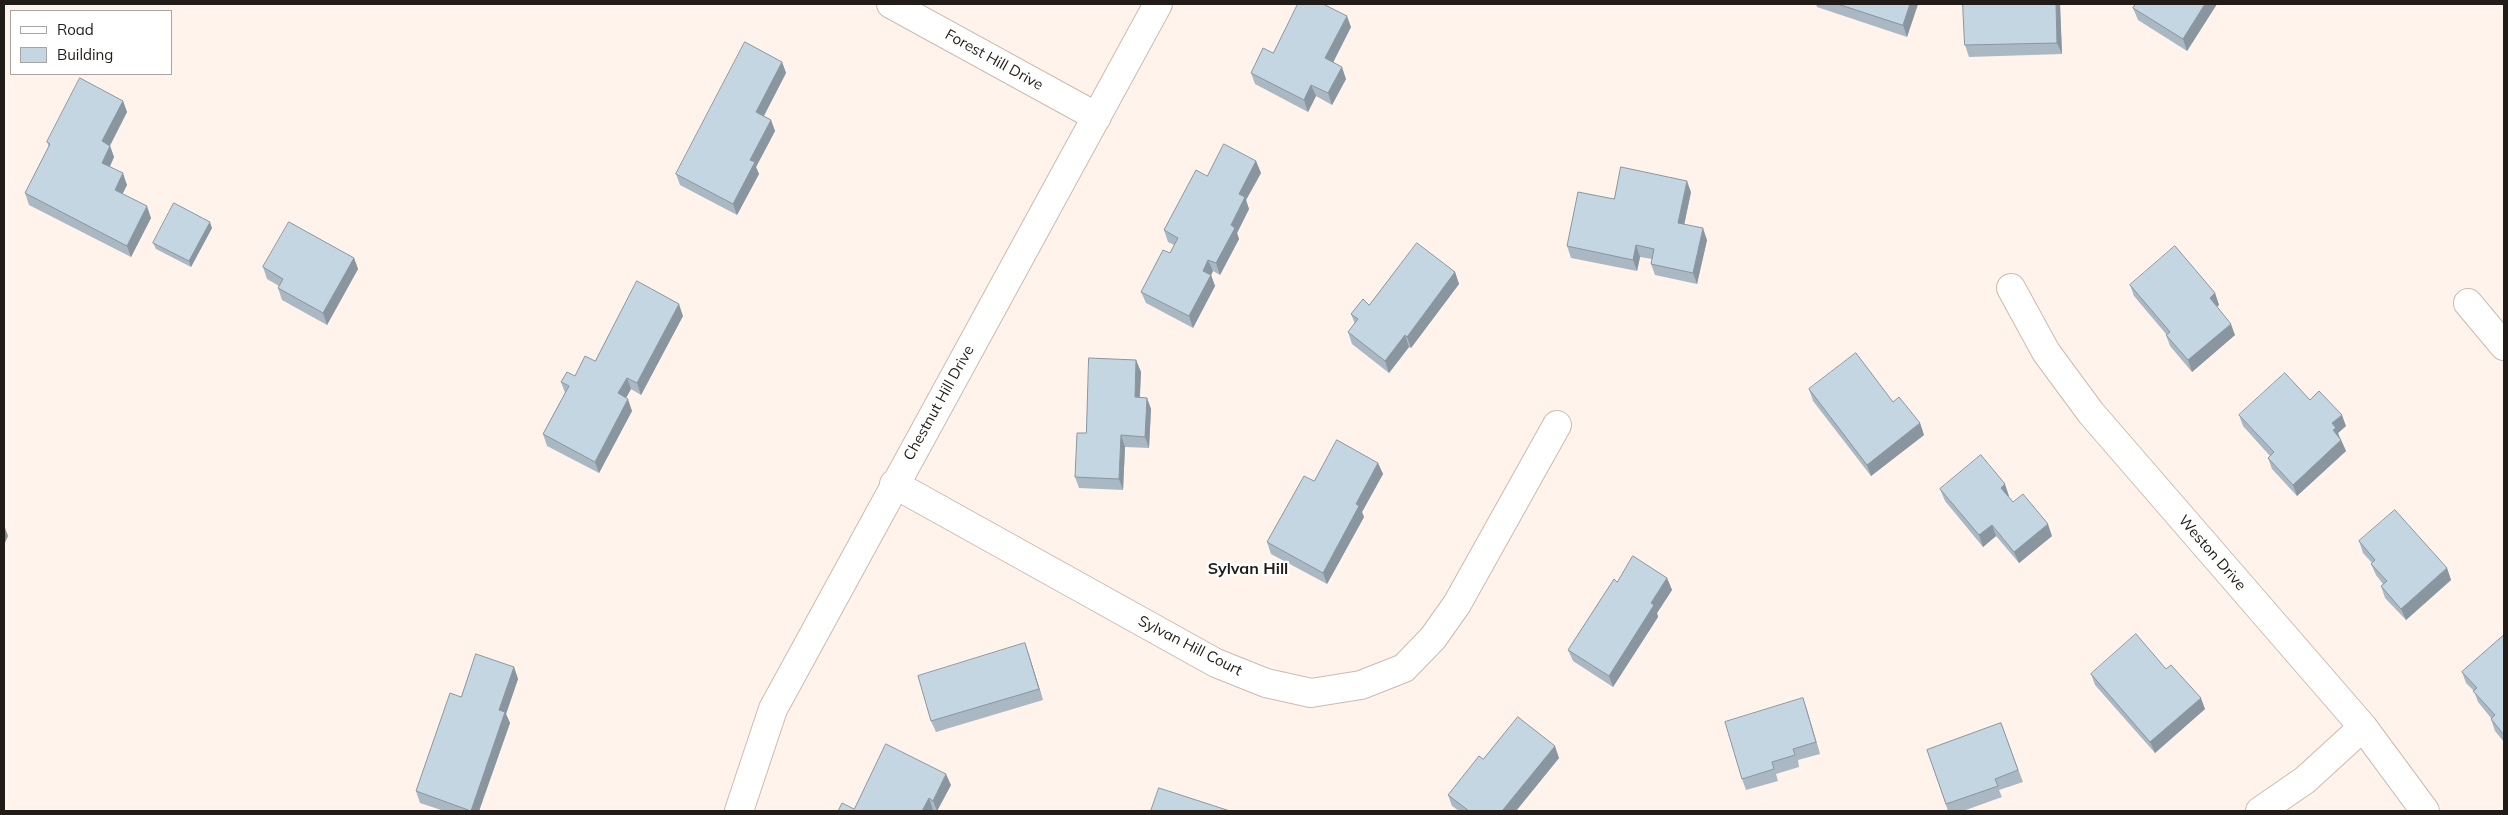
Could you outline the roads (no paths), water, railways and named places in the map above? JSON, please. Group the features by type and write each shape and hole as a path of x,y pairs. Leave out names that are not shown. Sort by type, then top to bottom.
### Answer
{"street":[{"name":"Forest Hill Drive","path":"891,4 1097,117"},
{"name":"Chestnut Hill Drive","path":"739,811 774,708 894,484 1158,4"},
{"name":"Weston Drive","path":"2011,288 2046,352 2091,414 2363,727 2425,811"},
{"path":"2468,303 2504,346"},
{"name":"Sylvan Hill Court","path":"894,484 1216,663 1266,684 1311,694 1361,685 1404,668 1433,638 1457,604 1557,424"},
{"path":"2260,811 2305,780 2363,727"}],"district":[{"name":"Sylvan Hill","path":"1248,569"}]}
